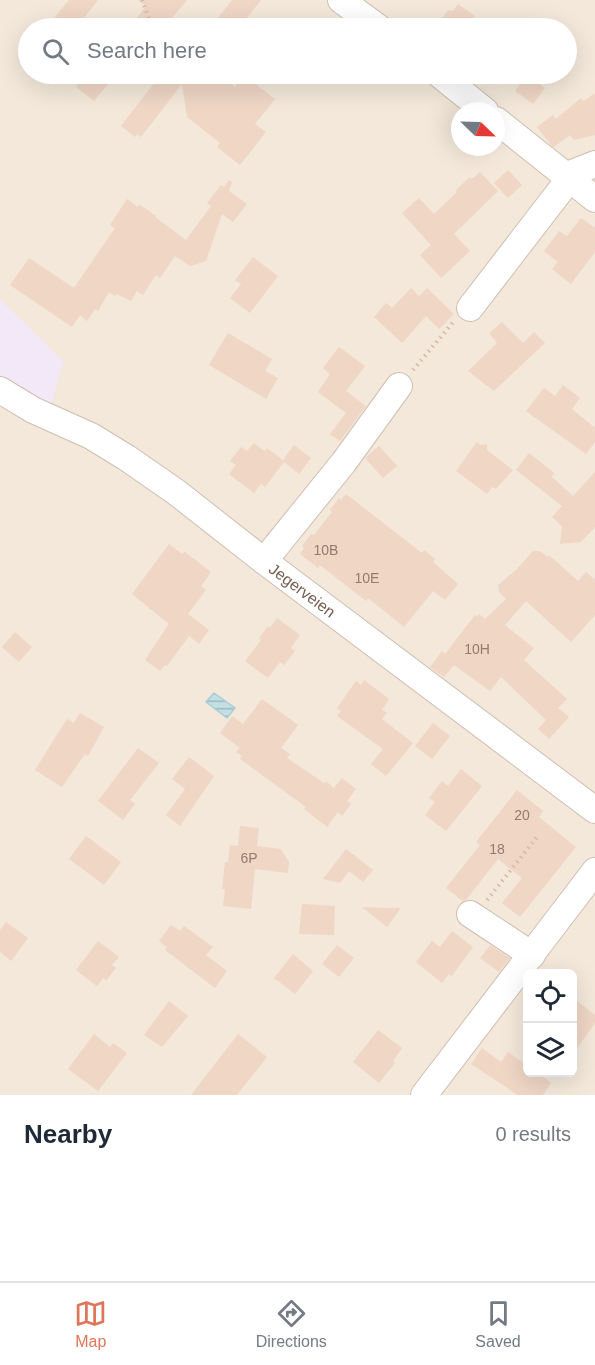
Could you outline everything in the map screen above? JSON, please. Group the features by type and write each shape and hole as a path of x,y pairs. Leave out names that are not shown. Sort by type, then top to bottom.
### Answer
{"street":[{"path":"340,0 365,18"},
{"path":"451,84 474,102"},
{"path":"505,127 595,199"},
{"path":"470,308 569,177 595,164"},
{"path":"264,561 344,462 399,386"},
{"name":"Jegerveien","path":"0,390 33,410 91,436 128,458 595,810"},
{"path":"424,1095 595,871"},
{"path":"472,915 532,955"}],"path":[{"path":"142,0 149,18"},
{"path":"399,386 456,319 470,308"},
{"path":"472,915 537,837"}],"shaded area":[{"path":"0,0 595,0 595,1095 0,1095"},
{"path":"0,299 63,361 51,406 0,381"}],"water":[{"path":"214,693 235,708 227,718 206,702"}],"building":[{"path":"69,0 98,0 84,18 54,18"},
{"path":"138,0 187,0 172,18 137,18 146,6"},
{"path":"232,0 261,0 247,18 218,18"},
{"path":"458,4 475,16 474,18 442,18 448,10 453,11"},
{"path":"78,84 108,84 94,101 76,87"},
{"path":"153,84 182,84 141,137 137,134 135,137 121,126"},
{"path":"182,84 231,84 235,87 237,84 256,84 275,99 255,124 266,132 240,165 217,147 220,143 187,117"},
{"path":"520,84 539,84 545,88 533,104 515,91"},
{"path":"595,93 595,135 574,140 570,135 554,147 551,145 537,127 553,115 556,119 581,98 584,101"},
{"path":"508,170 522,185 508,198 494,183"},
{"path":"480,172 498,191 454,234 470,251 441,278 420,255 431,245 402,213 419,198 434,214 470,177 472,179"},
{"path":"229,180 232,182 229,191 247,204 233,222 222,214 206,261 190,266 175,256 160,278 156,275 143,295 137,291 131,301 109,292 98,311 95,309 87,321 80,315 72,327 10,285 29,258 74,288 115,228 110,225 127,199 138,207 139,204 186,240 211,206 207,203 221,185 224,187"},
{"path":"581,218 595,228 595,252 571,284 552,269 558,262 544,251 559,231 567,236"},
{"path":"253,257 278,276 250,313 230,298 241,284 235,280"},
{"path":"411,288 419,296 427,288 454,314 439,329 426,316 402,343 374,317 386,303 392,308"},
{"path":"502,322 523,343 534,332 545,343 494,391 468,371 497,343 489,333"},
{"path":"228,333 272,359 265,371 278,378 266,399 209,365"},
{"path":"339,347 365,366 346,391 366,406 340,441 330,434 346,413 318,392 330,374 323,368"},
{"path":"563,385 580,398 572,409 595,428 595,442 586,454 526,411 544,388 555,396"},
{"path":"477,442 481,445 487,444 487,450 513,470 496,489 492,487 487,494 456,471"},
{"path":"254,443 264,451 267,448 283,460 294,445 311,458 299,474 284,462 265,487 261,484 254,493 229,474 236,465 230,461 241,447 247,451"},
{"path":"379,446 397,466 383,478 365,458"},
{"path":"529,453 554,473 552,477 573,496 595,472 595,527 581,542 560,544 562,526 552,517 562,506 516,470"},
{"path":"346,494 422,553 424,550 435,559 433,562 458,584 445,600 433,591 404,627 368,598 366,601 320,565 318,568 300,554 304,548 302,546 311,534 314,535 332,512 330,510 339,498 341,500"},
{"path":"169,544 182,554 185,552 211,572 201,586 206,590 188,614 209,630 199,644 189,636 167,666 165,665 160,671 145,660 169,624 132,594"},
{"path":"533,551 540,551 548,557 549,555 578,581 586,572 595,580 595,615 571,642 526,601 505,625 534,648 524,660 567,699 558,708 569,717 549,739 538,729 546,720 501,677 490,691 454,665 444,677 430,667 442,651 445,654 475,615 477,617 479,614 485,619 506,599 499,592 498,585"},
{"path":"277,618 300,635 291,648 295,651 284,665 280,662 268,678 245,661 261,640 259,638"},
{"path":"15,632 32,647 19,662 2,647"},
{"path":"364,680 389,699 382,710 387,713 382,719 413,743 386,776 371,764 383,749 337,716 341,711 337,708 356,681 361,685"},
{"path":"262,699 298,725 281,748 290,754 287,758 334,788 342,778 356,789 347,801 351,804 342,816 338,812 327,827 304,809 306,807 240,759 242,756 236,752 240,748 220,733 232,716 243,724"},
{"path":"80,713 104,727 88,756 85,754 62,787 35,770 67,719 74,723"},
{"path":"433,723 450,736 432,759 415,746"},
{"path":"138,748 159,763 130,800 135,804 123,820 98,801"},
{"path":"189,757 214,776 180,826 166,815 185,789 172,779"},
{"path":"461,769 482,786 446,831 425,815 435,802 429,798 442,781 448,786"},
{"path":"517,790 543,811 539,817 576,847 520,917 502,903 522,878 498,859 466,900 463,901 446,888 480,845 476,842"},
{"path":"240,826 259,828 257,846 281,849 289,862 288,873 255,869 251,909 223,906 225,862 228,862 230,845 238,846"},
{"path":"86,836 121,862 104,885 69,859"},
{"path":"346,849 373,870 363,882 349,871 340,883 323,879"},
{"path":"302,904 335,906 334,935 299,934"},
{"path":"362,907 386,908 401,908 387,927"},
{"path":"6,922 28,938 11,961 0,952 0,930"},
{"path":"171,925 180,931 184,926 213,947 206,955 227,971 215,988 165,950 167,947 159,941"},
{"path":"452,931 473,947 452,976 449,974 442,983 416,962 432,941 440,947"},
{"path":"98,941 119,957 112,965 116,968 106,981 103,978 97,986 76,970"},
{"path":"337,945 354,958 339,977 322,964"},
{"path":"490,945 510,958 499,972 480,958"},
{"path":"293,954 313,971 295,994 274,978"},
{"path":"169,1001 188,1016 162,1047 144,1035"},
{"path":"577,1001 595,1015 595,1023 577,1048"},
{"path":"378,1030 402,1048 393,1061 395,1063 379,1083 353,1062"},
{"path":"94,1034 110,1047 113,1043 127,1053 98,1091 68,1069"},
{"path":"238,1034 267,1057 237,1095 191,1095"},
{"path":"482,1048 501,1062 508,1052 523,1062 523,1077 543,1077 551,1083 543,1095 518,1095 471,1064"}]}
